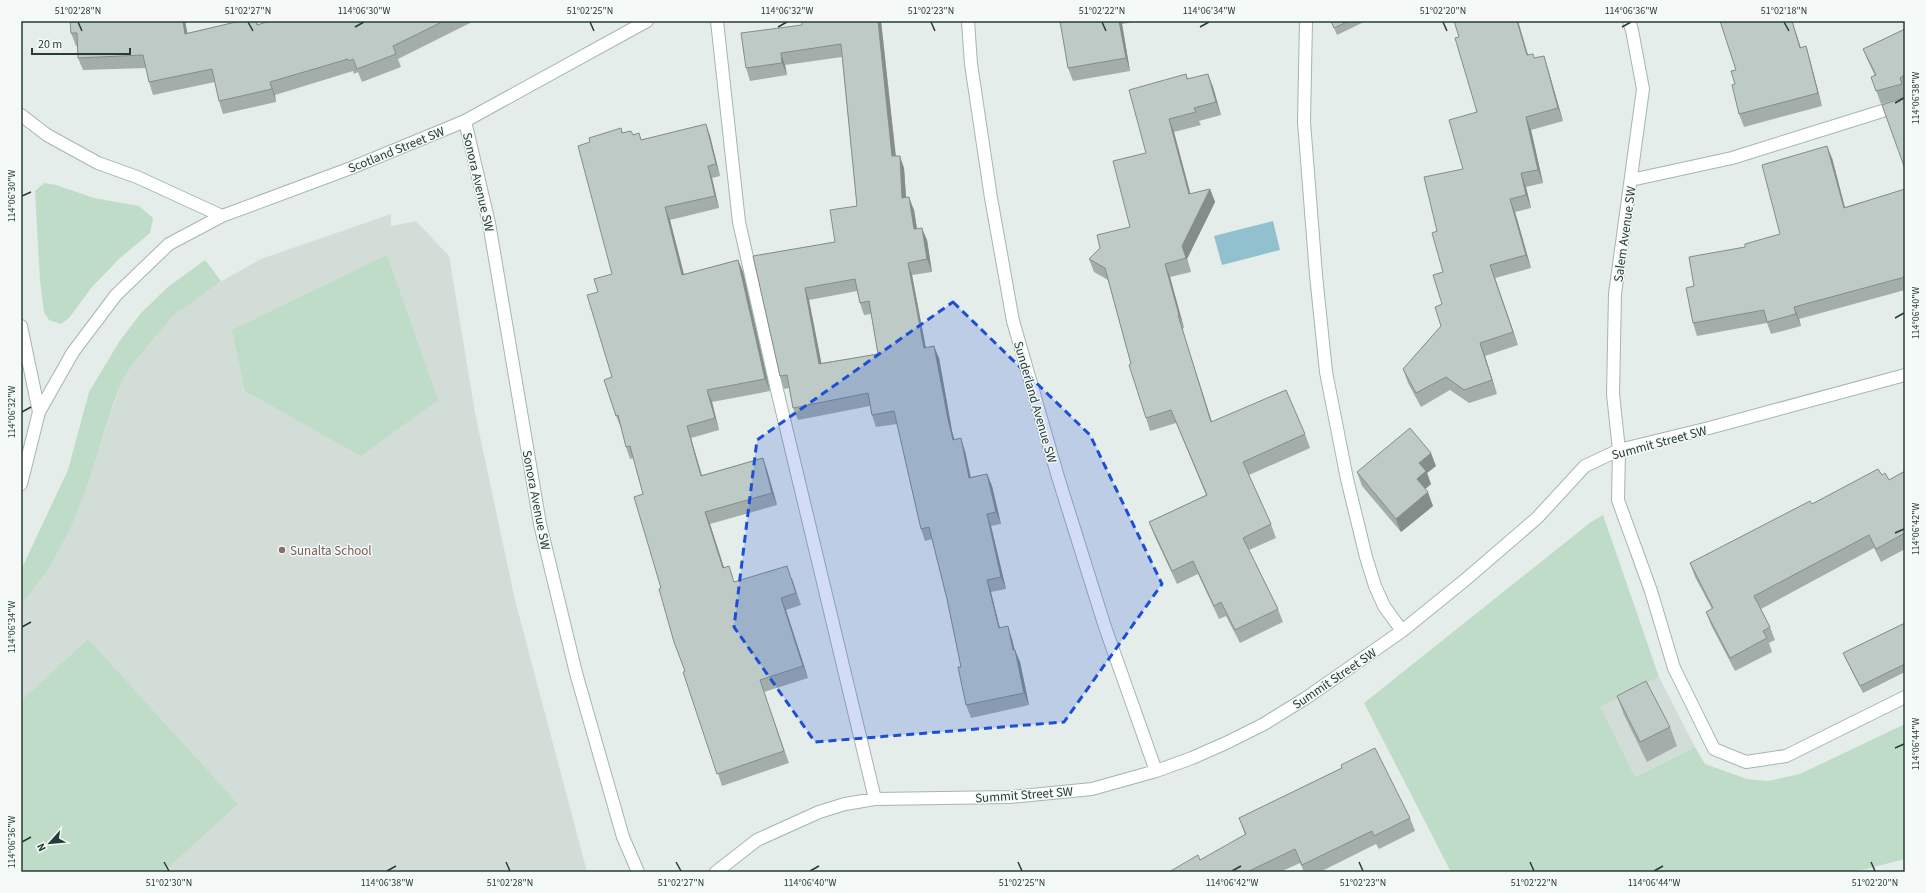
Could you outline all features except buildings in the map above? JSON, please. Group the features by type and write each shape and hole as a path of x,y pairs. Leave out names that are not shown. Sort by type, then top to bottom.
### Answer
{"street":[{"name":"Scotland Street SW","path":"21,484 39,412 73,352 116,295 169,244 222,216 344,170 465,121 647,21"},
{"path":"717,21 739,222 777,390 875,799"},
{"name":"Sunderland Avenue SW","path":"968,21 971,64 991,198 1014,321 1058,477 1106,627 1156,771"},
{"path":"1306,21 1304,122 1316,275 1326,372 1347,479 1368,564 1378,593 1402,631"},
{"name":"Salem Avenue SW","path":"1629,21 1643,89 1615,294 1613,394 1619,450 1618,500 1651,591 1674,668 1714,749 1746,762 1786,756 1905,697"},
{"path":"1631,180 1732,158 1905,104"},
{"path":"21,115 48,135 98,163 136,177 222,216"},
{"name":"Sonora Avenue SW","path":"465,121 490,223 540,524 580,688 623,837 638,872"},
{"path":"21,326 39,412"},
{"name":"Summit Street SW","path":"716,872 757,840 819,812 844,804 875,799 1010,797 1092,789 1156,771 1226,743 1264,724 1306,698 1402,631 1465,580 1537,518 1586,466 1619,450 1710,428 1905,374"}],"highlighted area":[{"path":"953,302 1090,435 1162,584 1064,722 815,742 734,627 757,440"}],"shaded area":[{"name":"Sunalta School","path":"391,214 391,226 416,221 449,256 475,413 515,600 587,872 21,872 21,605 48,570 84,493 121,383 132,365 173,316 211,287 261,259"},
{"path":"1659,677 1695,747 1635,777 1599,707"}],"green space":[{"path":"44,183 56,185 94,198 139,206 153,218 150,233 119,259 92,287 69,318 61,324 49,320 44,312 40,281 35,191"},
{"path":"387,255 438,400 361,456 245,391 232,330"},
{"path":"205,260 221,281 173,316 132,365 121,383 87,486 70,529 48,570 21,605 21,570 68,470 89,392 119,342 141,313 168,287"},
{"path":"1603,515 1659,677 1600,707 1635,777 1695,747 1705,764 1747,779 1768,781 1800,774 1905,724 1905,859 1854,872 1451,872 1364,703 1591,522"},
{"path":"88,639 238,804 163,872 21,872 21,701"}],"water":[{"path":"1273,221 1280,250 1222,265 1214,236"}],"place":[{"name":"Sunalta School","path":"282,550"}]}
